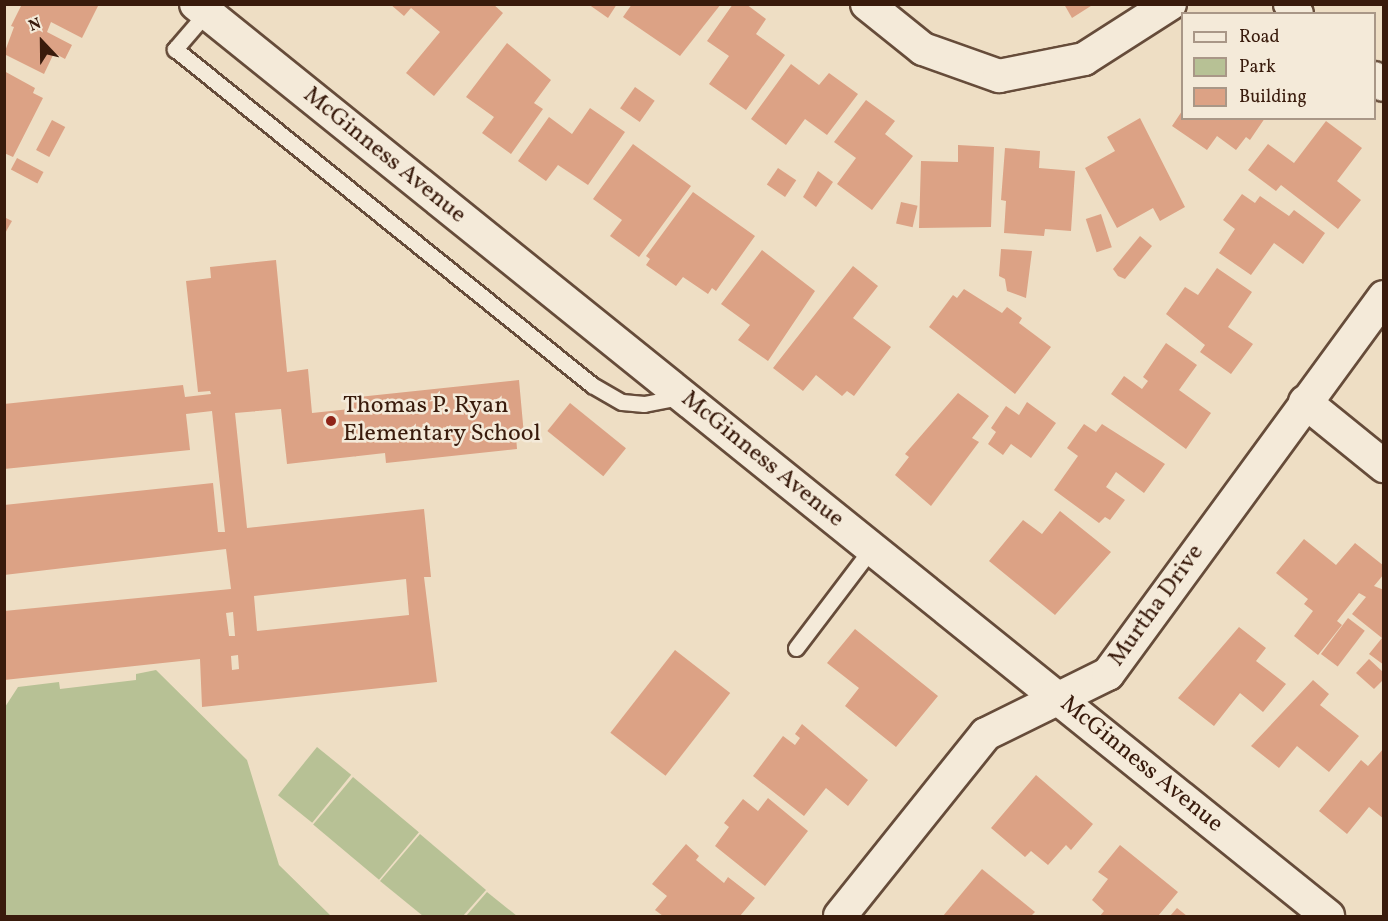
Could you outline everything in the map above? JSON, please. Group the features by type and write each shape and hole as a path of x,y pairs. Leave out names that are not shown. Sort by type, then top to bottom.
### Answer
{"street":[{"path":"867,4 923,49 999,76 1083,59 1170,4"},
{"name":"McGinness Avenue","path":"201,9 1328,916"},
{"name":"Murtha Drive","path":"840,916 986,734 1108,674 1383,297"},
{"path":"1305,402 1383,466"}],"lane":[{"path":"201,9 175,49 592,385 622,402 644,404 682,396"},
{"path":"796,648 872,549"}],"green space":[{"path":"156,670 247,760 279,865 331,916 5,916 5,707 18,687 59,682 60,689 136,680 136,674"},
{"path":"317,747 351,775 312,823 278,795"},
{"path":"353,777 419,832 379,880 313,824"},
{"path":"420,834 486,890 463,916 423,916 380,881"},
{"path":"487,892 517,916 466,916"}],"building":[{"path":"22,4 99,4 82,38 51,22 47,32 72,45 65,59 54,53 44,74 4,54 14,27 11,26"},
{"path":"390,4 493,4 503,13 434,96 406,73 440,32 411,8 404,16"},
{"path":"588,4 617,4 608,18"},
{"path":"632,4 721,4 680,56 623,17"},
{"path":"733,4 746,4 766,19 756,34 785,55 746,110 709,84 729,56 707,41"},
{"path":"1064,4 1094,4 1072,18"},
{"path":"507,43 551,80 534,103 543,109 511,154 482,133 494,117 466,97"},
{"path":"791,64 819,85 829,73 858,94 827,135 805,119 786,145 751,119"},
{"path":"4,71 35,88 33,93 43,98 13,157 4,153"},
{"path":"635,87 655,101 640,122 620,108"},
{"path":"866,100 895,121 885,134 913,156 872,210 837,184 856,158 834,142"},
{"path":"590,108 625,132 588,185 558,165 546,181 518,161 549,117 572,134"},
{"path":"1181,112 1181,120 1264,120 1250,140 1246,137 1236,150 1217,136 1207,150 1172,126"},
{"path":"1140,118 1185,207 1160,221 1153,208 1117,228 1085,168 1115,151 1107,137"},
{"path":"52,120 65,127 49,157 36,150"},
{"path":"1326,121 1362,148 1337,181 1361,200 1338,229 1281,185 1276,191 1248,170 1268,144 1294,163"},
{"path":"633,144 691,186 639,257 610,236 622,220 593,199"},
{"path":"958,145 994,147 991,227 919,228 921,161 958,162"},
{"path":"1005,148 1040,151 1039,168 1075,171 1071,231 1045,229 1044,236 1004,233 1006,201 1001,200"},
{"path":"17,158 43,172 37,184 11,169"},
{"path":"778,168 796,180 785,197 767,185"},
{"path":"818,171 833,182 816,207 803,197"},
{"path":"693,192 755,236 716,291 712,288 708,294 683,277 676,286 646,265 650,259 646,256"},
{"path":"1242,194 1255,203 1260,196 1289,216 1294,210 1325,233 1303,264 1274,243 1251,275 1219,253 1235,229 1223,220"},
{"path":"901,202 918,206 913,227 896,223"},
{"path":"1101,214 1112,247 1097,252 1086,219"},
{"path":"4,217 12,221 4,235"},
{"path":"1140,236 1152,246 1125,279 1118,276 1113,269"},
{"path":"1001,249 1032,251 1026,298 1007,291 1005,279 999,276"},
{"path":"762,250 815,291 768,361 738,340 750,325 721,304"},
{"path":"276,260 287,372 308,369 312,413 350,409 349,398 519,380 524,435 516,436 517,449 386,463 385,453 287,464 281,409 235,413 247,528 424,509 431,577 424,577 437,682 202,707 200,659 4,680 4,611 231,589 226,549 4,575 4,505 213,483 218,532 225,532 212,411 186,414 190,450 4,469 4,404 183,385 185,397 211,394 210,391 198,392 186,281 211,278 210,267","holes":["406,579 409,615 257,631 254,596","233,612 235,636 229,636 226,613","238,655 239,669 232,670 231,656"]},
{"path":"853,266 878,286 853,318 891,347 854,396 847,391 842,396 816,375 803,391 773,368"},
{"path":"1217,268 1252,292 1228,327 1253,344 1231,374 1200,352 1205,345 1166,314 1185,287 1198,295"},
{"path":"964,289 1002,313 1007,307 1022,318 1019,323 1051,347 1015,394 929,327 953,295 957,298"},
{"path":"1166,343 1197,365 1179,390 1211,413 1186,449 1111,394 1124,376 1142,389 1148,381 1143,377"},
{"path":"958,393 989,416 972,438 979,442 931,506 895,475 909,457 905,454"},
{"path":"1027,402 1056,423 1031,458 1011,444 1003,455 988,444 996,432 991,428 1006,406 1019,415"},
{"path":"570,403 626,448 603,476 547,431"},
{"path":"1084,424 1096,432 1102,424 1165,464 1144,493 1116,472 1106,487 1125,500 1110,520 1105,517 1099,523 1054,490 1078,456 1067,448"},
{"path":"1060,511 1111,552 1055,615 989,561 1023,520 1042,534"},
{"path":"1304,539 1336,565 1355,543 1384,566 1384,574 1374,586 1384,590 1384,665 1369,654 1382,638 1352,614 1366,597 1359,593 1337,621 1342,625 1318,655 1294,636 1313,611 1304,604 1308,599 1276,573"},
{"path":"1348,618 1365,631 1338,667 1321,654"},
{"path":"1239,627 1266,648 1256,661 1286,684 1263,712 1240,693 1214,726 1178,698"},
{"path":"855,629 938,696 896,747 845,706 859,688 827,663"},
{"path":"675,650 730,693 666,776 610,733"},
{"path":"1369,659 1384,673 1384,679 1374,689 1356,673"},
{"path":"1313,680 1329,694 1320,705 1359,736 1329,772 1297,746 1279,768 1251,746"},
{"path":"802,724 868,780 848,806 826,788 804,816 753,776 783,736 795,745 800,738 795,734"},
{"path":"1384,748 1384,819 1369,807 1347,834 1319,811 1361,760 1368,766"},
{"path":"1036,775 1093,824 1071,850 1066,845 1048,865 1031,851 1025,857 991,828"},
{"path":"768,798 808,831 765,886 715,846 729,827 724,823 743,799 758,811"},
{"path":"686,844 699,856 696,860 724,883 728,877 755,898 740,916 663,916 655,910 667,896 652,884"},
{"path":"1120,845 1178,892 1158,916 1100,916 1104,911 1092,900 1108,879 1098,872"},
{"path":"982,869 1035,912 1031,916 943,916"},
{"path":"1177,908 1187,916 1170,916"}],"place":[{"name":"Thomas P. Ryan Elementary School","path":"331,421"}]}
